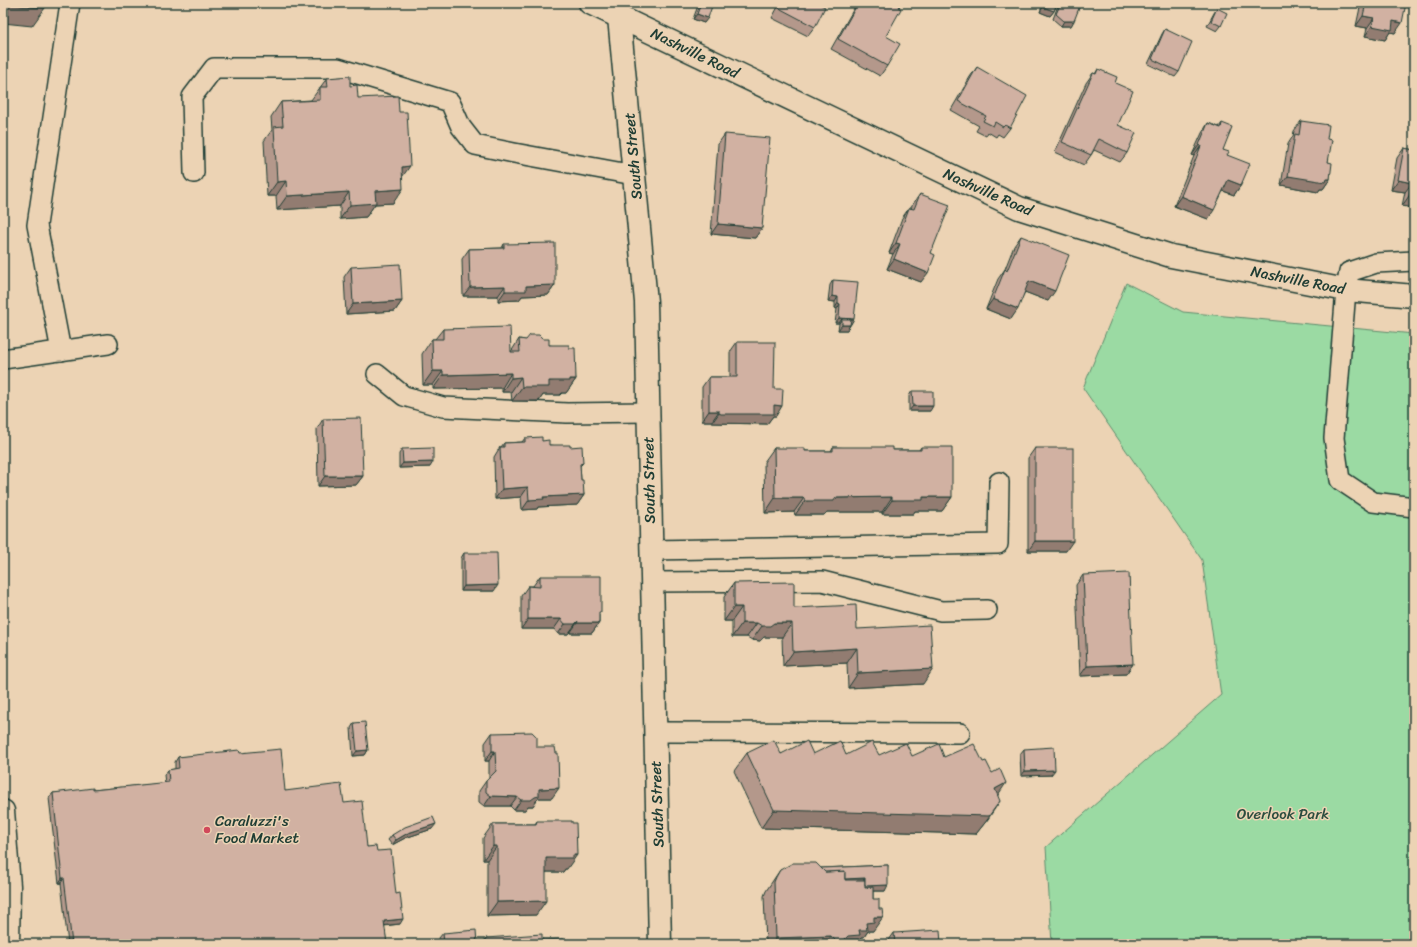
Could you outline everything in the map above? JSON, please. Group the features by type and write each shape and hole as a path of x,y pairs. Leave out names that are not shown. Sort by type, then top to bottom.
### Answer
{"street":[{"name":"Nashville Road","path":"590,3 1019,208 1171,256 1346,290 1414,296"},
{"name":"South Street","path":"619,17 646,302 660,944"},
{"path":"3,811 9,886 8,944"}],"lane":[{"path":"61,351 37,225 70,3"},
{"path":"194,173 192,97 214,68 338,68 450,102 461,126 475,145 634,175"},
{"path":"1414,261 1376,263 1349,272 1346,290 1334,438 1340,480 1373,502 1414,507"},
{"path":"3,359 108,344"},
{"path":"377,374 404,396 443,407 567,413 648,412"},
{"path":"651,550 998,544 999,482"},
{"path":"652,582 822,581 941,611 987,610"},
{"path":"655,732 960,733"}],"green space":[{"name":"Overlook Park","path":"1126,283 1183,312 1414,334 1414,944 1052,944 1046,847 1221,695 1202,560 1083,388"}],"building":[{"path":"3,3 46,3 45,8"},
{"path":"701,3 713,3 708,18 697,14"},
{"path":"782,3 822,3 821,5 825,7 815,27 779,8"},
{"path":"858,3 901,3 898,7 901,9 886,36 900,44 887,66 838,39"},
{"path":"1045,3 1057,3 1054,11 1043,7"},
{"path":"1061,3 1081,3 1074,21 1064,21 1056,14"},
{"path":"1366,3 1406,3 1402,23 1393,21 1392,30 1372,26 1374,18 1363,16"},
{"path":"1217,8 1227,13 1221,26 1211,21"},
{"path":"1165,29 1192,42 1179,72 1152,59"},
{"path":"977,67 1027,96 1010,128 1005,125 1003,127 995,122 993,126 983,121 986,116 958,101"},
{"path":"1098,69 1117,77 1115,83 1133,91 1118,125 1136,133 1127,153 1099,139 1091,155 1062,142 1093,73 1096,74"},
{"path":"350,76 350,86 357,85 358,98 398,96 399,112 407,112 410,166 402,167 403,189 375,191 376,203 350,205 349,192 287,196 286,181 277,182 274,127 283,126 281,102 320,100 320,87 328,87 327,78"},
{"path":"1301,121 1329,125 1327,139 1332,140 1328,162 1332,163 1330,179 1326,179 1325,182 1288,176 1295,134 1299,135"},
{"path":"1208,123 1221,128 1222,123 1232,127 1223,150 1229,152 1227,155 1250,164 1241,185 1228,180 1214,210 1181,196 1201,146 1199,145"},
{"path":"725,134 770,138 762,228 718,224"},
{"path":"1404,148 1414,150 1414,197 1409,196 1412,183 1398,180"},
{"path":"920,194 950,205 931,253 935,255 928,273 894,259 900,244 896,243 909,208 914,209"},
{"path":"1021,236 1069,255 1055,291 1029,281 1018,309 993,299 1005,269 1007,271"},
{"path":"555,243 555,285 526,286 526,291 505,291 505,286 470,287 469,249 504,248 504,244"},
{"path":"400,264 402,301 353,304 351,267"},
{"path":"833,280 858,282 854,319 839,318 840,304 838,303 838,297 832,296"},
{"path":"842,319 851,319 850,325 842,325"},
{"path":"510,327 511,352 520,352 519,339 526,340 530,335 539,335 543,339 549,339 549,345 569,345 569,348 575,348 576,379 570,379 570,381 549,381 549,387 522,387 521,377 511,378 511,373 443,375 443,371 433,371 432,339 443,339 443,329"},
{"path":"737,342 775,342 774,389 783,389 782,406 774,405 774,414 721,414 719,411 709,411 709,377 737,377"},
{"path":"912,391 933,391 933,406 913,406"},
{"path":"361,418 363,476 325,476 323,419"},
{"path":"542,437 542,441 549,440 549,445 570,445 570,447 582,446 583,463 580,464 584,495 543,497 544,499 529,500 528,487 502,489 500,447 504,447 504,443 525,442 525,438"},
{"path":"833,447 893,447 893,450 921,450 921,447 952,447 952,497 923,497 923,500 892,500 892,497 835,498 834,501 805,501 804,498 775,498 774,448 805,448 805,451 833,451"},
{"path":"433,448 433,462 403,463 402,449"},
{"path":"1035,448 1073,448 1073,541 1035,541"},
{"path":"464,553 497,553 498,585 464,586"},
{"path":"1129,573 1133,664 1087,666 1083,575"},
{"path":"540,576 601,576 601,612 599,612 599,623 577,623 578,621 575,624 565,624 561,619 528,619 528,586 540,587"},
{"path":"794,582 794,608 856,605 857,629 930,625 933,669 858,673 857,648 793,652 792,623 774,623 770,626 762,626 757,623 742,623 742,607 734,607 734,583"},
{"path":"365,722 368,750 357,751 354,723"},
{"path":"532,732 537,737 537,747 555,747 556,753 558,753 559,788 539,789 539,796 531,800 521,800 517,797 491,796 486,792 486,781 496,771 495,751 492,751 492,733"},
{"path":"774,740 781,754 807,741 813,754 840,741 846,755 872,742 879,755 906,743 912,756 939,744 944,757 974,744 983,762 986,761 992,773 1000,769 1006,783 995,789 1000,801 989,816 774,810 747,753"},
{"path":"1054,747 1055,770 1025,771 1024,749"},
{"name":"Caraluzzi's Food Market","path":"281,749 285,791 341,784 344,803 362,801 367,847 376,846 377,851 391,850 396,894 400,893 403,919 384,921 387,944 72,944 64,878 62,878 53,793 93,788 93,790 169,782 168,770 179,768 178,757 239,750 240,753"},
{"path":"433,817 436,824 408,833 396,840 392,835 405,827"},
{"path":"537,821 572,821 572,823 576,823 577,855 573,855 573,858 546,858 546,901 497,902 497,846 493,846 493,824 536,824"},
{"path":"793,863 816,863 825,872 845,871 845,880 865,880 865,888 873,887 873,899 879,899 879,909 882,909 883,917 874,917 874,922 866,923 867,930 859,930 860,935 848,936 844,940 836,941 831,936 776,938 774,882 780,870"},
{"path":"888,865 888,885 865,886 865,878 845,879 845,871 825,872 821,868"},
{"path":"476,930 477,944 444,944 443,933"},
{"path":"940,930 941,944 895,944 894,933"},
{"path":"542,934 542,940 563,939 563,944 487,944 486,938"}],"place":[{"name":"Caraluzzi's Food Market","path":"207,830"}]}
